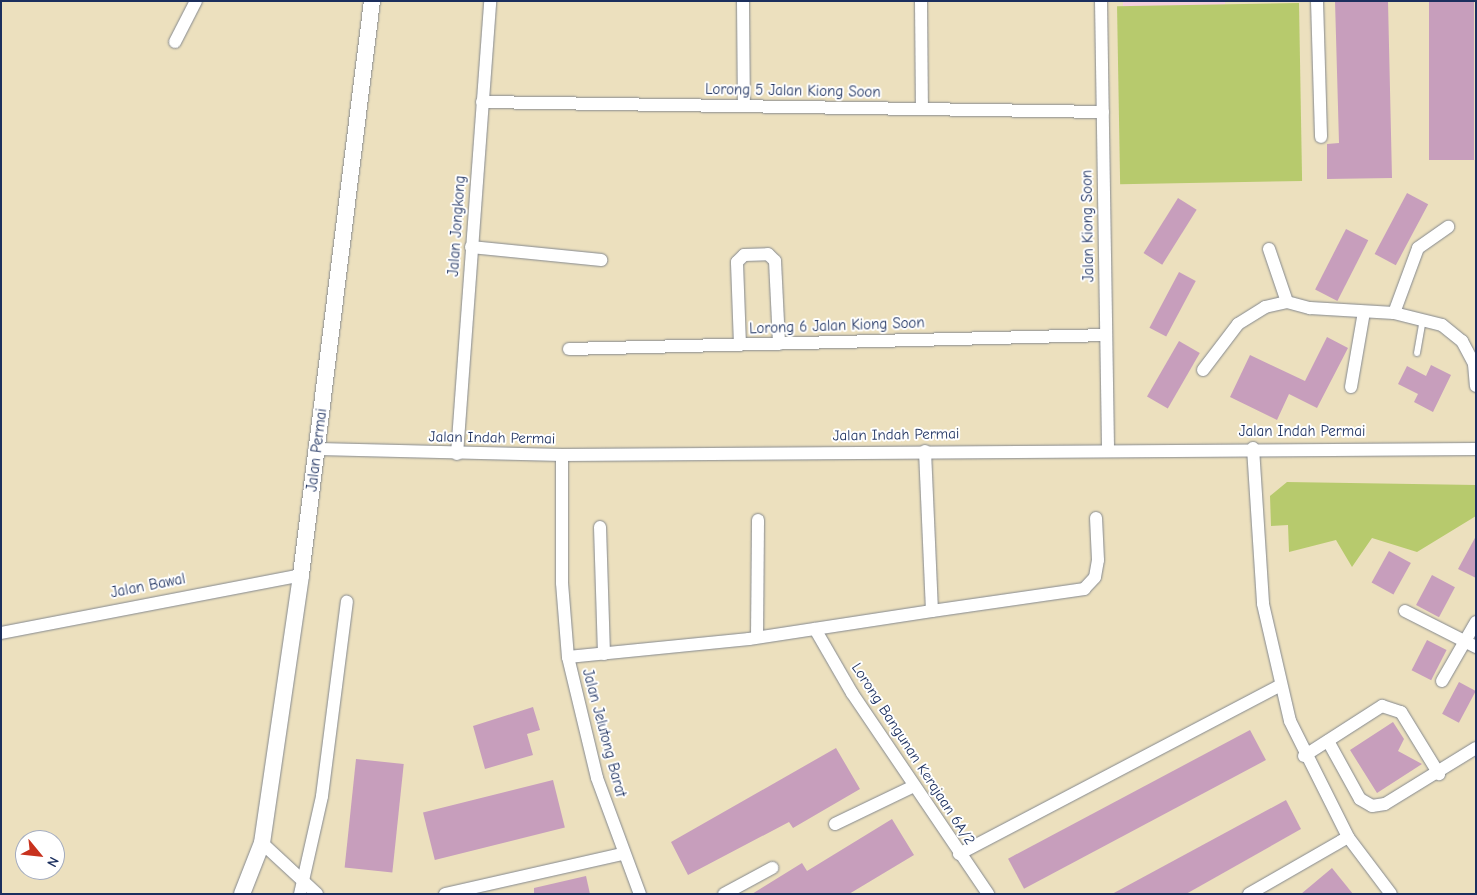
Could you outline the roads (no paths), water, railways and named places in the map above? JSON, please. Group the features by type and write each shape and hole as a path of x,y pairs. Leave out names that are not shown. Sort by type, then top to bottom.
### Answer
{"street":[{"path":"175,42 196,1"},
{"name":"Jalan Permai","path":"242,894 262,843 318,449 372,1"},
{"name":"Jalan Jongkong","path":"457,454 490,1"},
{"path":"743,1 744,106"},
{"path":"921,1 922,109"},
{"name":"Jalan Kiong Soon","path":"1101,1 1108,450"},
{"path":"1317,1 1321,138"},
{"name":"Lorong 5 Jalan Kiong Soon","path":"482,102 1103,112"},
{"path":"1394,313 1418,248 1448,227"},
{"path":"471,247 601,260"},
{"path":"1269,249 1287,302"},
{"path":"740,345 737,262 752,254 768,254 774,261 779,344"},
{"path":"1203,370 1238,324 1265,307 1287,302 1364,312 1394,313 1423,318 1442,325 1462,341 1474,364 1476,386"},
{"path":"1351,387 1364,312"},
{"name":"Lorong 6 Jalan Kiong Soon","path":"569,349 1106,335"},
{"path":"1253,448 1257,558 1279,686 1304,756 1348,837 1391,894"},
{"name":"Jalan Indah Permai","path":"318,449 457,454 562,455 1253,448 1476,449"},
{"path":"925,451 932,612"},
{"name":"Jalan Jelutong Barat","path":"562,455 562,583 568,657 580,717 622,854 640,894"},
{"path":"568,657 757,638 1084,589 1095,577 1098,560 1096,518"},
{"path":"757,638 758,520"},
{"path":"600,527 604,654"},
{"name":"Jalan Bawal","path":"1,633 301,575"},
{"path":"303,889 322,796 347,602"},
{"path":"1405,611 1471,644"},
{"path":"1442,681 1471,644 1476,622"},
{"name":"Lorong Bangunan Kerajaan 6A/2","path":"815,629 914,786 988,894"},
{"path":"959,854 1279,686"},
{"path":"1304,756 1382,706 1401,712 1439,774"},
{"path":"1328,741 1360,799 1372,806 1385,804 1439,774 1476,748"},
{"path":"835,824 914,786"},
{"path":"1249,894 1348,837"},
{"path":"262,843 303,889 317,894"},
{"path":"445,894 622,854"},
{"path":"724,894 772,868"}],"lane":[{"path":"1417,354 1423,318"}]}
